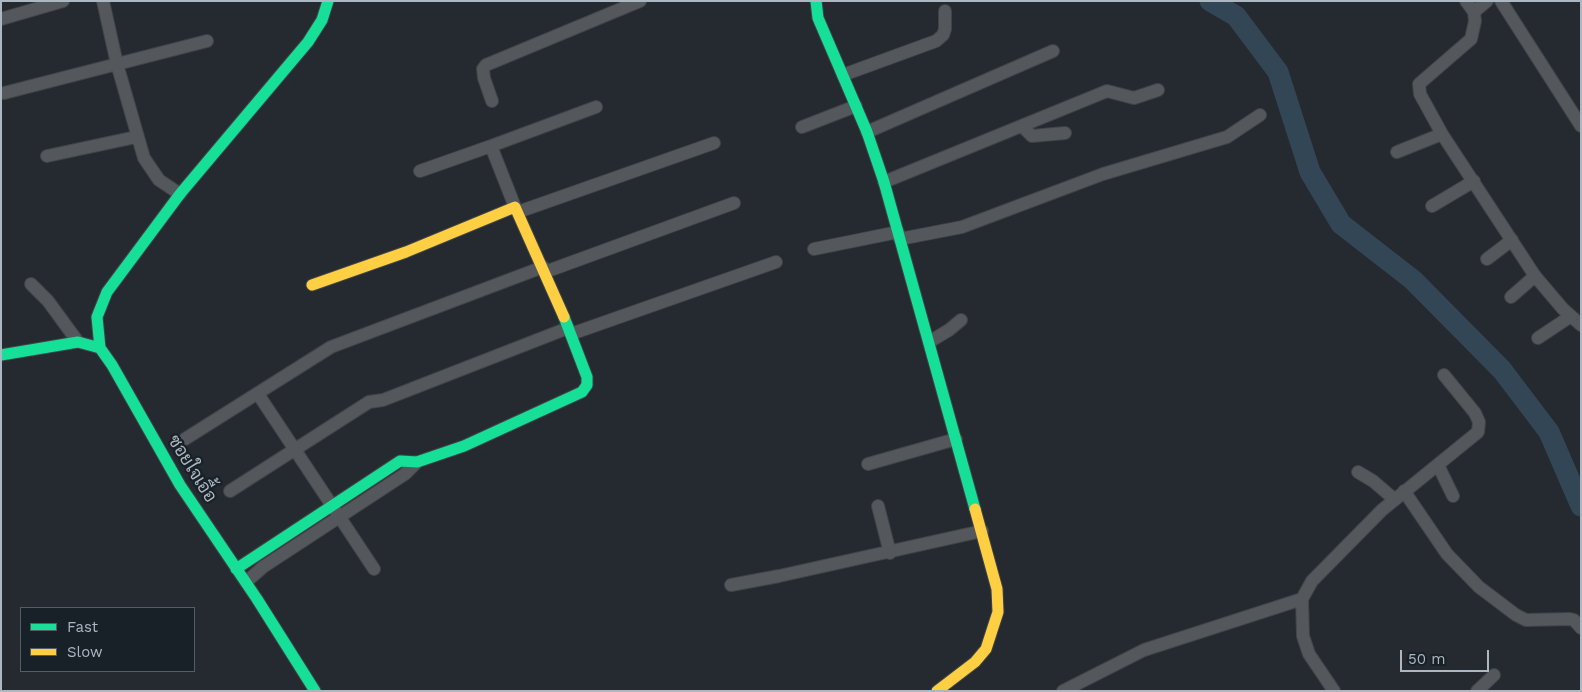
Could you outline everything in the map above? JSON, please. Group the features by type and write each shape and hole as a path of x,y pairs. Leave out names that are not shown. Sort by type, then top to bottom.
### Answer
{"street":[{"path":"1,19 64,1"},
{"path":"103,1 136,137 149,169 159,180 180,194"},
{"path":"1,355 78,342 100,348 97,317 107,292 180,194 308,42 322,20 328,1"},
{"path":"492,101 484,78 483,69 486,65 640,1"},
{"path":"816,1 818,18 867,132 884,182 997,589 998,612 986,649 975,662 937,691"},
{"path":"1486,1 1470,6 1475,21 1471,39 1419,84 1420,94 1442,134 1535,276 1581,325"},
{"path":"1501,1 1581,126"},
{"path":"843,75 936,40 943,35 945,29 945,11"},
{"path":"4,93 207,41"},
{"path":"867,132 1053,51"},
{"path":"884,182 1107,91 1134,98 1158,90"},
{"path":"802,127 856,106"},
{"path":"420,171 596,107"},
{"path":"814,249 899,235 962,228 1103,174 1227,137 1260,115"},
{"path":"1022,126 1032,136 1065,133"},
{"path":"1397,152 1442,134"},
{"path":"47,156 136,137"},
{"path":"312,285 406,252 516,209 714,143"},
{"path":"236,569 405,474 417,462 464,446 582,392 588,385 587,377 569,331 491,146"},
{"path":"1432,206 1474,181"},
{"path":"185,439 331,347 734,204"},
{"path":"1486,259 1512,240"},
{"path":"230,491 370,402 382,400 569,331 776,262"},
{"path":"1511,296 1535,276"},
{"path":"31,284 48,301 78,342"},
{"path":"1538,338 1571,316"},
{"path":"929,342 949,330 960,320"},
{"name":"ซอยใจเอื้อ","path":"100,348 112,365 164,460 246,582 315,691"},
{"path":"1334,691 1309,654 1303,636 1302,599 1312,581 1404,490 1475,435 1480,428 1475,413 1444,375"},
{"path":"258,394 374,569"},
{"path":"868,464 956,439"},
{"path":"1438,465 1452,496"},
{"path":"1358,472 1373,481 1394,500"},
{"path":"1404,490 1447,554 1479,587 1516,615 1526,620 1570,619 1574,620 1581,628"},
{"path":"878,506 890,553"},
{"path":"246,582 335,512"},
{"path":"731,585 890,553 982,531"},
{"path":"1063,691 1144,650 1302,599"},
{"path":"1477,691 1494,675"}],"waterway":[{"path":"1210,1 1236,16 1278,72 1310,172 1341,224 1413,280 1502,370 1549,432 1581,506"}],"traffic: fast":[{"path":"100,348 97,317 107,292 180,194 308,42 322,20 328,1"},
{"path":"816,1 818,18 867,132 884,182 975,509"},
{"path":"236,569 400,461 417,462 464,446 582,392 587,385 587,377 564,317"},
{"path":"1,355 78,342 100,348 112,365 180,485 257,599 315,691"}],"traffic: slow":[{"path":"312,285 406,252 515,207 564,317"},
{"path":"937,691 975,662 986,649 998,612 997,589 975,509"}]}
